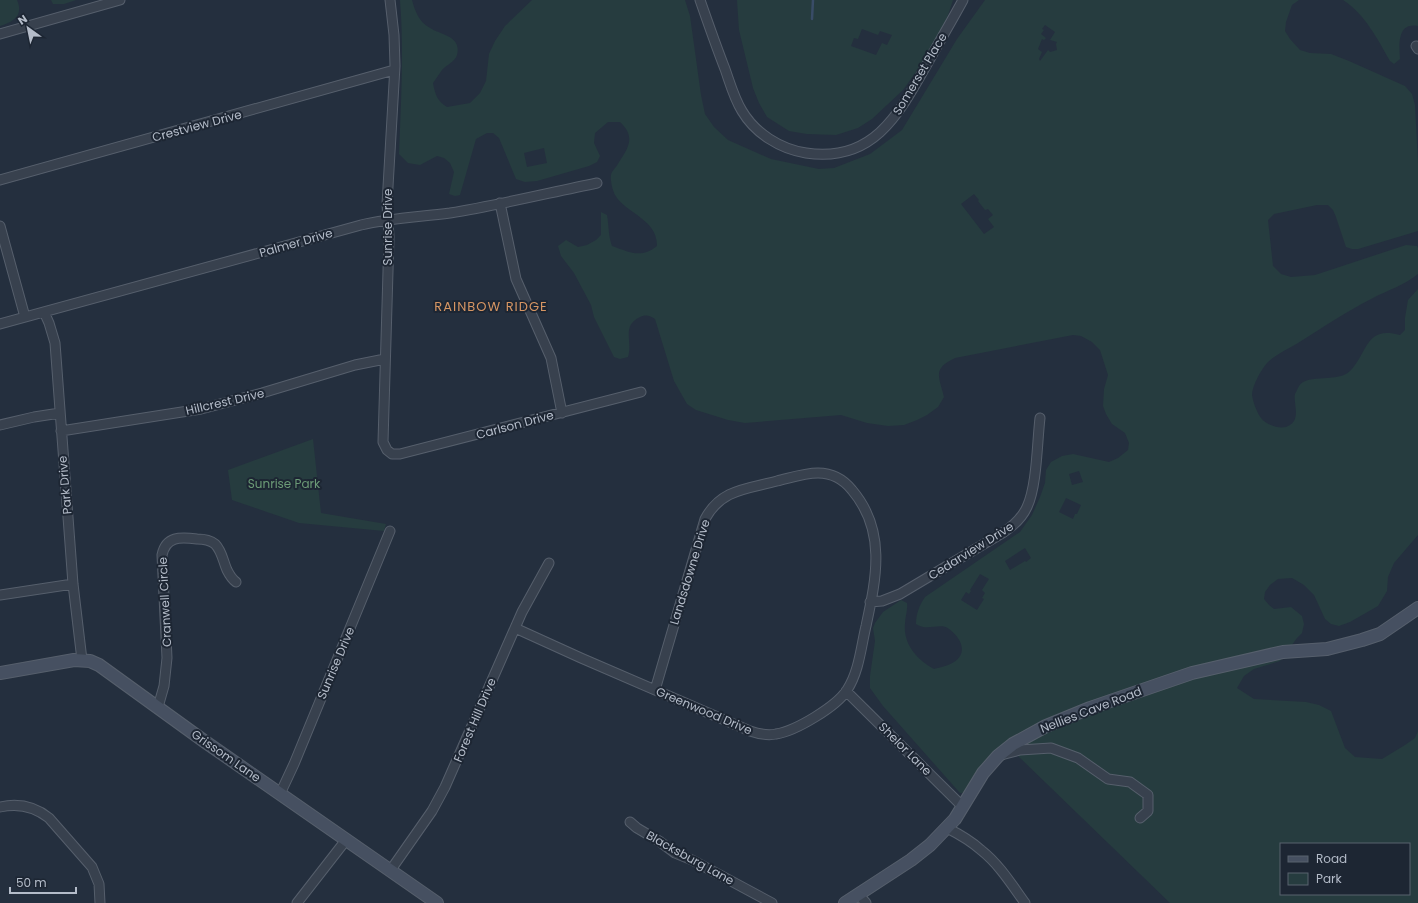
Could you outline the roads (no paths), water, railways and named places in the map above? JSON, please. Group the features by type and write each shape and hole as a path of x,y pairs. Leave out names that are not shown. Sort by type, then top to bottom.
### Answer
{"street":[{"path":"0,34 120,0"},
{"name":"Sunrise Drive","path":"389,452 384,447 383,442 389,237 386,204 395,48 390,0"},
{"name":"Somerset Place","path":"700,0 735,98 748,120 767,137 779,145 801,152 815,154 835,154 864,144 874,138 890,123 911,94 963,0"},
{"name":"Crestview Drive","path":"0,180 394,70"},
{"name":"Palmer Drive","path":"0,324 361,225 388,219 443,214 597,183"},
{"path":"500,203 516,279 551,358 562,413"},
{"path":"0,226 25,317"},
{"name":"Park Drive","path":"44,312 55,344 73,584 82,660"},
{"name":"Hillcrest Drive","path":"61,431 201,409 262,393 355,365 385,359"},
{"name":"Carlson Drive","path":"389,452 396,454 407,452 641,392"},
{"path":"0,425 34,416 60,413"},
{"name":"Cedarview Drive","path":"870,602 900,594 998,536 1018,520 1027,507 1032,489 1040,418"},
{"name":"Landsdowne Drive","path":"655,690 705,519 715,504 734,492 808,474 819,473 829,475 844,482 856,494 864,507 873,529 876,545 876,570 870,602"},
{"name":"Sunrise Drive","path":"280,794 294,764 390,531"},
{"name":"Cranwell Circle","path":"158,707 164,686 168,658 162,555 164,547 171,541 179,538 204,540 215,544 227,570 236,582"},
{"name":"Forest Hill Drive","path":"390,871 432,811 445,788 515,628 528,600 549,563"},
{"path":"0,595 73,584"},
{"name":"Greenwood Drive","path":"515,628 750,731 764,735 778,734 792,729 832,706 846,691 856,670 870,602"},
{"name":"Nellies Cave Road","path":"845,903 862,899 930,845 947,828 963,807 983,773 998,756 1012,744 1046,726 1090,708 1192,673 1283,652 1327,649 1362,640 1380,634 1418,608"},
{"name":"Grissom Lane","path":"0,673 61,662 82,660 90,661 104,668 280,794 437,903"},
{"name":"Shelor Lane","path":"846,691 963,807"},
{"path":"998,756 1020,750 1051,748 1078,758 1108,779 1130,782 1148,795 1148,812 1140,818"},
{"path":"0,807 19,805 29,807 49,818 92,867 99,884 100,903"},
{"name":"Blacksburg Lane","path":"630,822 675,853 692,860 772,903"},
{"path":"947,828 965,838 985,853 1002,872 1025,903"},
{"path":"297,903 346,840"}],"waterway":[{"path":"812,19 813,0"}],"district":[{"name":"RAINBOW RIDGE","path":"491,306"}],"park label":[{"name":"Sunrise Park","path":"284,484"}]}
